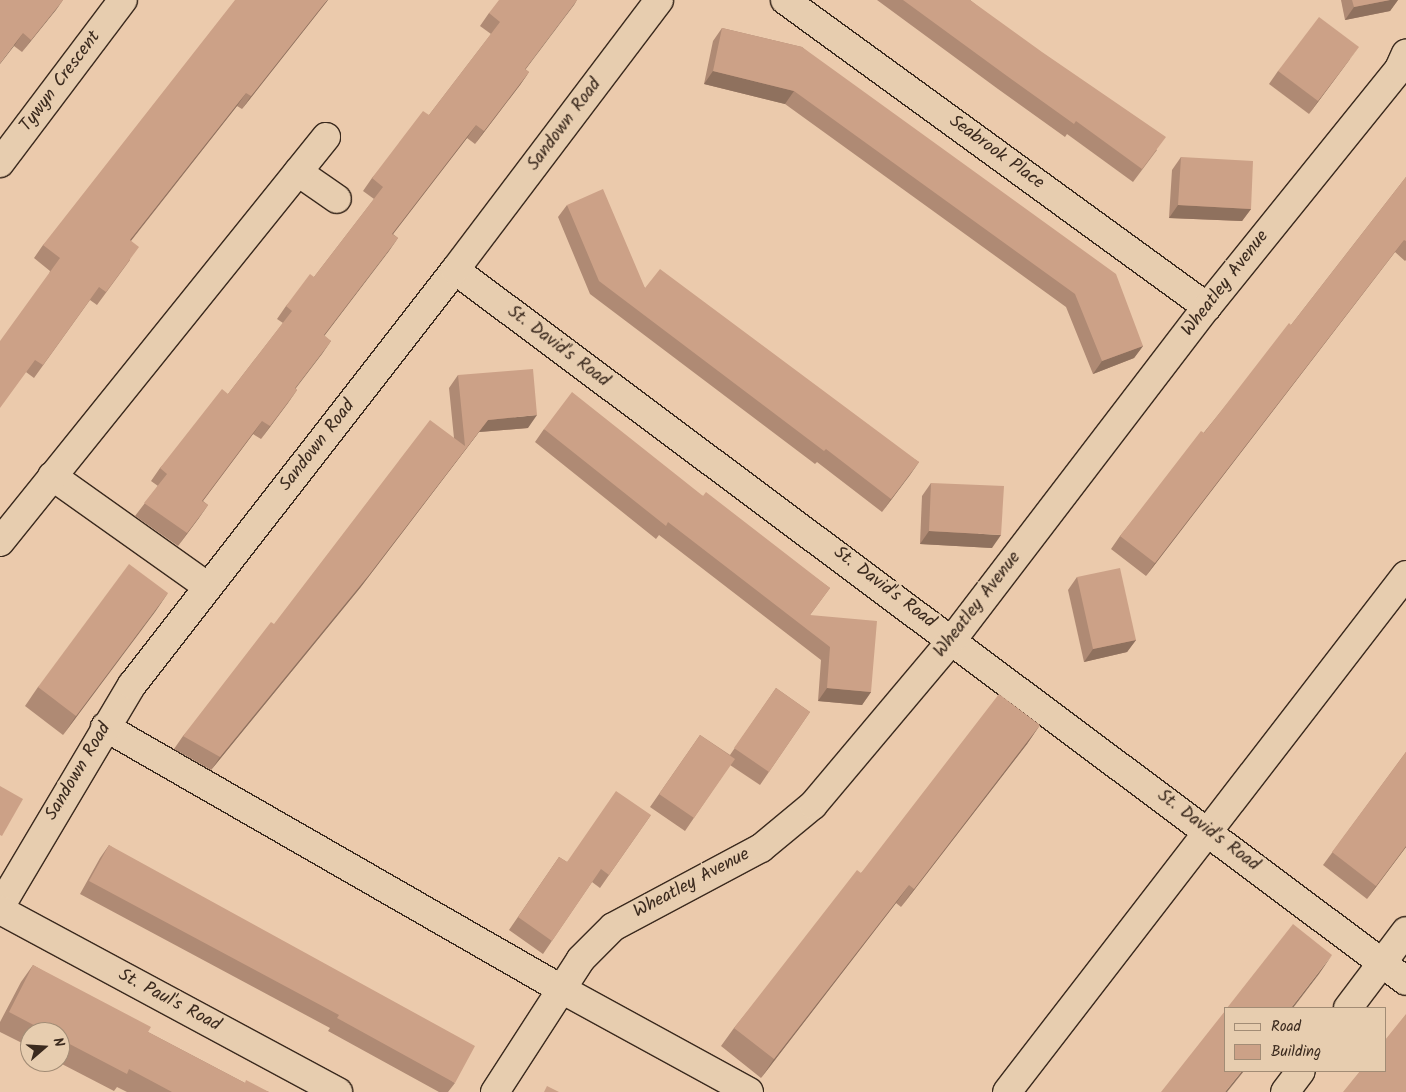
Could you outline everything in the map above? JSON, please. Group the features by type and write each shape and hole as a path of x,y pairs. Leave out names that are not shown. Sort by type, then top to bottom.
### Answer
{"street":[{"name":"Tywyn Crescent","path":"0,163 123,0"},
{"name":"Sandown Road","path":"0,908 105,727 132,685 455,270 659,0"},
{"name":"Seabrook Place","path":"785,0 1207,307"},
{"name":"Wheatley Avenue","path":"495,1092 563,990 581,959 613,927 761,848 813,805 952,640 1207,307 1399,69 1406,53"},
{"path":"0,542 326,137"},
{"path":"298,172 337,199"},
{"name":"St. David's Road","path":"455,270 1406,981"},
{"path":"52,476 208,587"},
{"path":"1007,1092 1406,575"},
{"path":"105,727 563,990 749,1092"},
{"name":"St. Paul's Road","path":"0,908 338,1092"},
{"path":"1349,1007 1406,931"},
{"path":"1284,1092 1300,1072"}],"building":[{"path":"0,0 63,0 31,40 23,33 0,63"},
{"path":"235,0 327,0 251,96 246,93 130,240 139,247 106,292 99,287 43,365 35,360 0,408 0,341 60,258 43,245"},
{"path":"499,0 577,0 525,69 529,72 484,131 476,125 392,234 398,238 324,335 331,341 295,388 297,390 270,426 262,421 202,501 208,505 187,533 144,503 167,474 160,468 222,389 228,394 292,311 286,306 310,274 314,277 383,187 372,178 423,111 429,115 500,22 489,13"},
{"path":"903,0 970,0 1166,137 1142,169 1076,121 1074,124"},
{"path":"1352,0 1390,0 1354,7"},
{"path":"1319,17 1359,47 1318,101 1278,71"},
{"path":"722,28 802,47 1116,274 1143,346 1102,361 1075,294 794,91 713,71"},
{"path":"1181,157 1253,161 1251,209 1178,205"},
{"path":"1406,177 1406,241 1404,240 1155,563 1120,536 1201,431 1204,433 1289,323 1291,325"},
{"path":"603,189 645,288 660,269 919,462 891,499 826,449 824,451 599,281 567,205"},
{"path":"533,369 537,415 488,420 369,575 220,757 183,736 271,622 274,624 430,420 465,446 458,375"},
{"path":"572,392 703,496 706,492 830,588 810,615 877,621 871,692 827,688 830,647 668,522 666,526 544,429"},
{"path":"931,483 1004,486 1001,535 929,531"},
{"path":"129,564 168,593 76,716 38,687"},
{"path":"1120,568 1136,640 1093,649 1077,577"},
{"path":"776,688 810,712 769,772 734,748"},
{"path":"999,694 1040,725 914,889 909,885 774,1059 734,1028 857,870 861,873"},
{"path":"700,735 735,759 694,818 659,794"},
{"path":"1406,752 1406,846 1376,886 1332,852"},
{"path":"0,786 23,799 2,836 0,835"},
{"path":"616,791 651,815 609,875 601,869 552,941 518,917 559,857 567,862"},
{"path":"109,845 475,1046 455,1083 337,1018 339,1015 89,881"},
{"path":"1293,924 1332,955 1292,1007 1228,1007"},
{"path":"33,965 151,1027 148,1032 245,1083 246,1080 269,1092 172,1092 129,1069 127,1074 70,1044 70,1022 28,1022 9,1012"},
{"path":"1224,1012 1224,1072 1241,1072 1225,1092 1161,1092"},
{"path":"1406,1014 1406,1092 1343,1092 1359,1072 1386,1072 1386,1039"},
{"path":"547,1086 559,1092 544,1092"}]}
